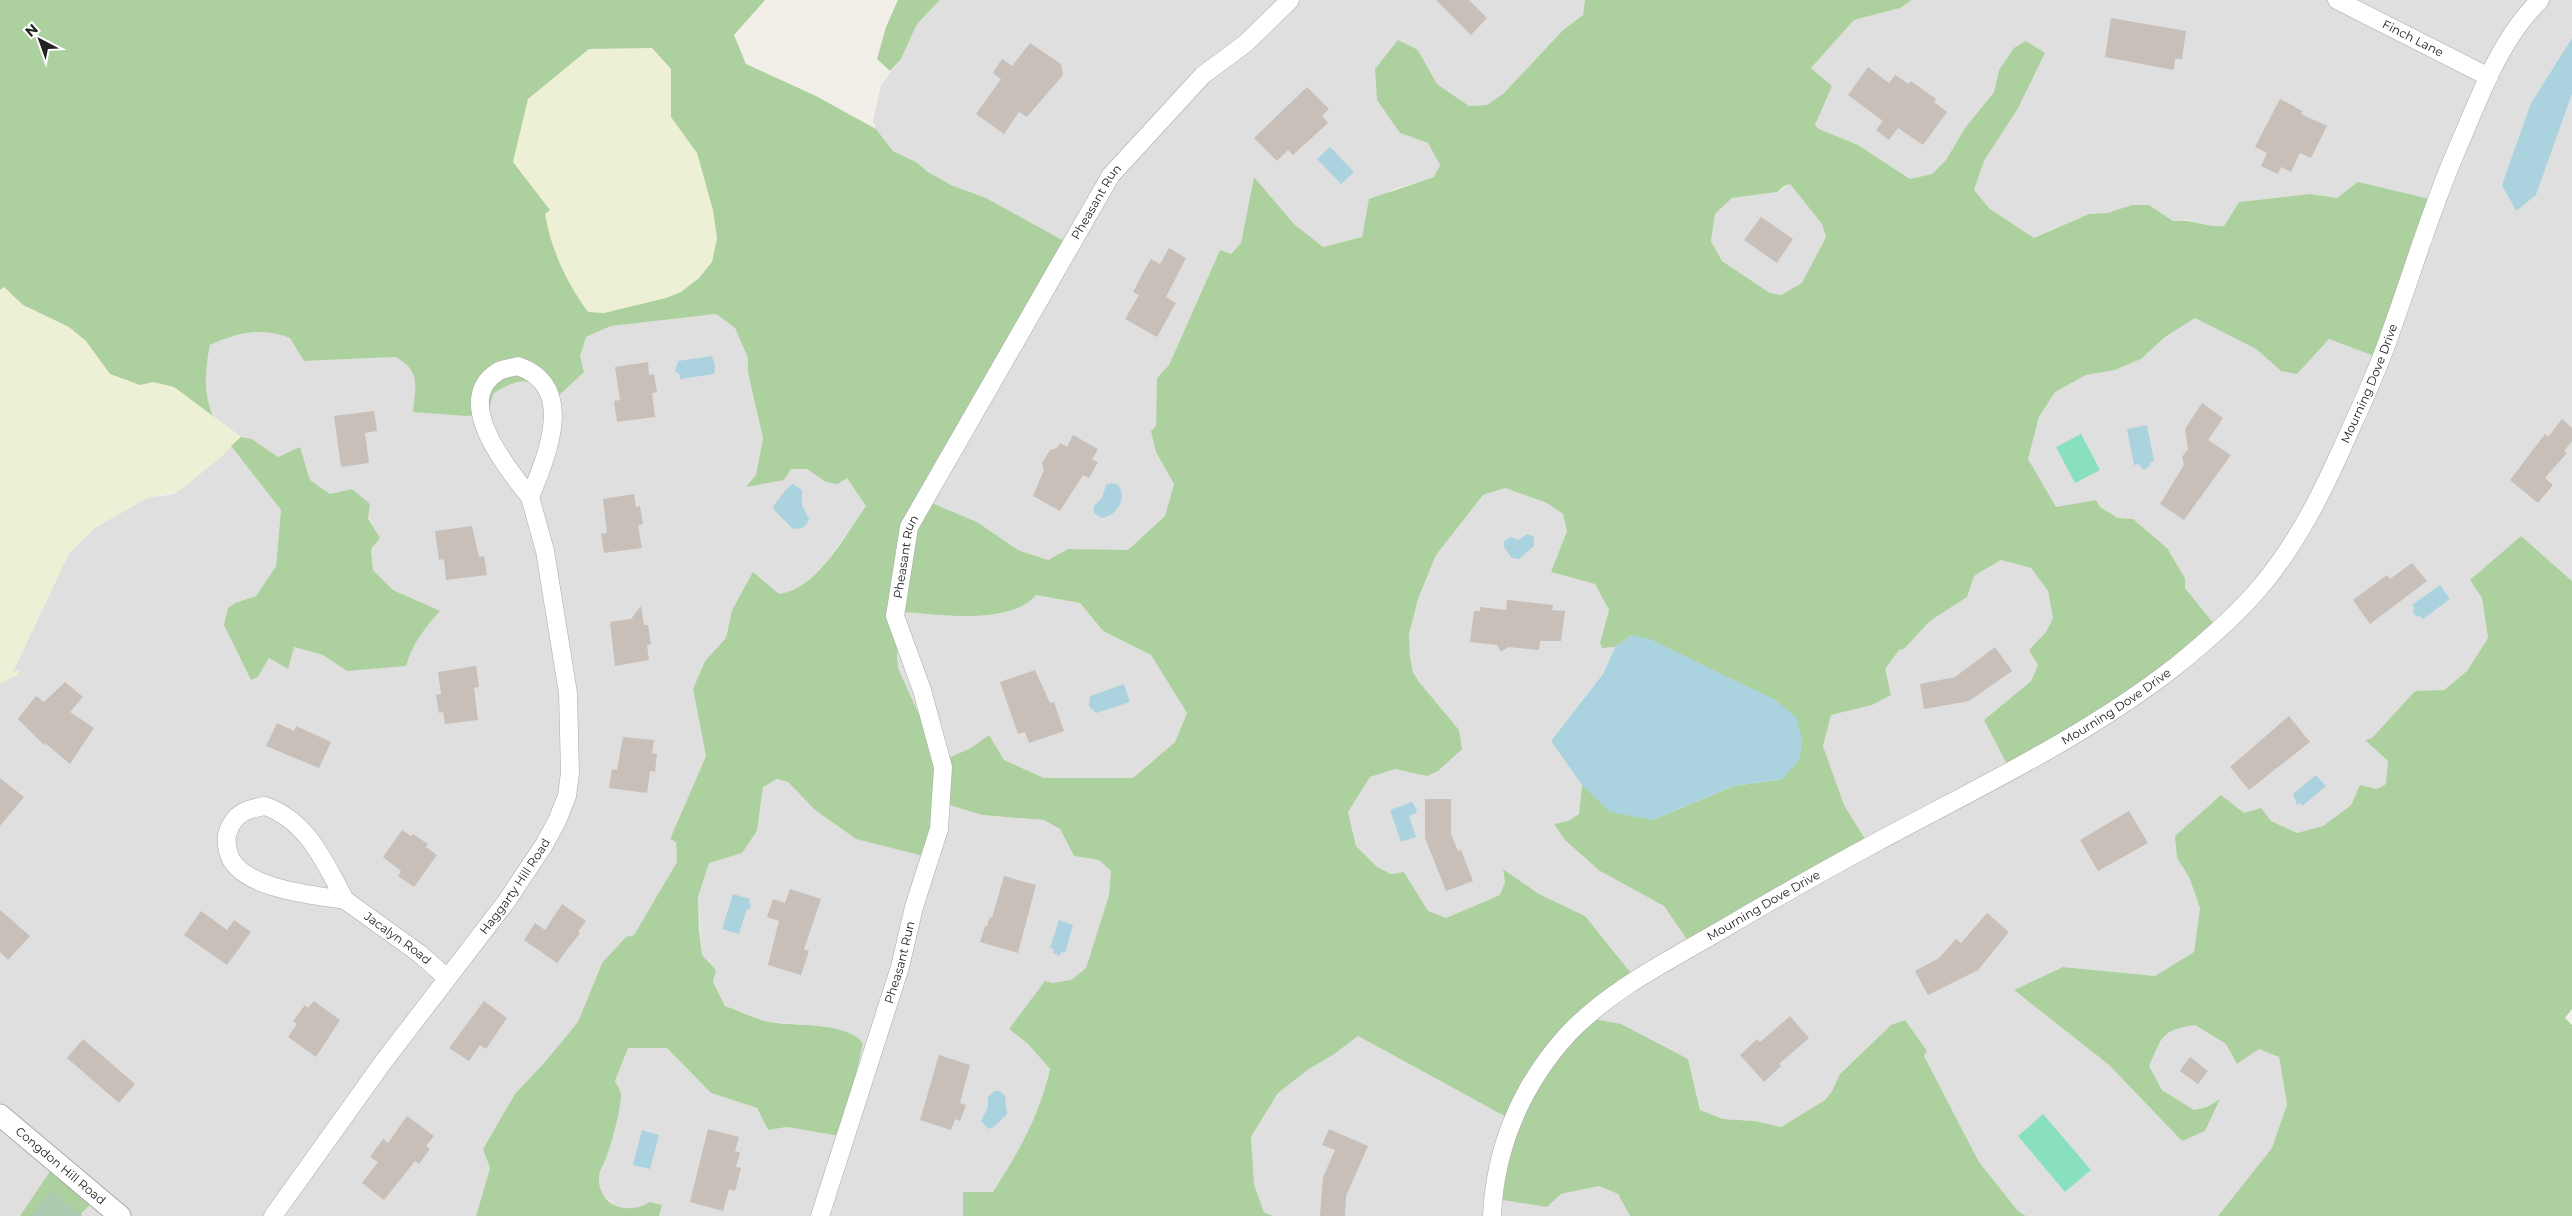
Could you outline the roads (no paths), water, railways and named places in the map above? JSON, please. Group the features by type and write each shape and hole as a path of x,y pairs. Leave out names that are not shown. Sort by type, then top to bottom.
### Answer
{"street":[{"name":"Pheasant Run","path":"820,1216 900,966 914,907 939,829 943,767 922,690 895,616 909,527 1111,175 1203,75 1246,43 1290,0"},
{"name":"Finch Lane","path":"2337,0 2489,77"},
{"name":"Mourning Dove Drive","path":"1492,1216 1498,1163 1506,1136 1518,1108 1542,1066 1587,1017 1628,984 1763,905 2061,743 2174,667 2206,641 2261,586 2284,556 2318,500 2373,380 2447,172 2498,55 2518,26 2540,0"},
{"name":"Haggarty Hill Road","path":"273,1216 384,1061 506,902 558,821 567,796 570,773 568,693 545,551 530,497 505,466 492,444 484,424 480,402 486,383 500,370 518,366 534,372 544,382 551,397 553,418 550,440 530,497"},
{"name":"Jacalyn Road","path":"345,900 283,890 238,869 230,856 226,838 231,822 245,810 265,806 280,811 293,820 319,852 345,900 420,954 447,978"},
{"name":"Congdon Hill Road","path":"0,1115 120,1216"}],"water":[{"path":"2572,38 2572,94 2536,195 2516,211 2502,185 2531,103"},
{"path":"1330,147 1354,172 1341,184 1317,159"},
{"path":"712,356 715,365 714,374 680,379 680,375 675,371 678,361"},
{"path":"2147,425 2154,461 2150,462 2151,465 2144,470 2138,464 2134,465 2127,429"},
{"path":"1112,483 1118,485 1121,490 1121,501 1112,514 1102,518 1094,513 1094,506 1102,498 1106,485"},
{"path":"793,484 802,490 802,505 809,519 800,529 792,528 773,507"},
{"path":"1527,534 1534,537 1534,546 1519,559 1512,558 1504,547 1504,541 1511,537 1518,540"},
{"path":"2440,585 2450,599 2423,619 2420,616 2417,617 2412,611 2415,609 2412,605"},
{"path":"1632,635 1650,639 1775,700 1796,717 1802,739 1800,759 1782,779 1734,786 1652,820 1610,812 1582,785 1551,741 1603,674 1615,647"},
{"path":"1124,684 1130,702 1096,713 1089,706 1090,696"},
{"path":"2316,775 2326,786 2302,806 2300,803 2297,805 2293,794"},
{"path":"1412,802 1417,810 1416,813 1409,816 1416,837 1401,842 1390,810"},
{"path":"733,894 750,899 749,903 751,904 749,910 747,909 739,934 722,929"},
{"path":"1059,920 1073,925 1065,953 1061,952 1060,956 1053,953 1054,949 1050,948"},
{"path":"994,1091 1000,1091 1005,1096 1007,1114 994,1127 988,1129 981,1121 988,1107 988,1097"},
{"path":"642,1130 659,1135 650,1169 633,1165"}]}
